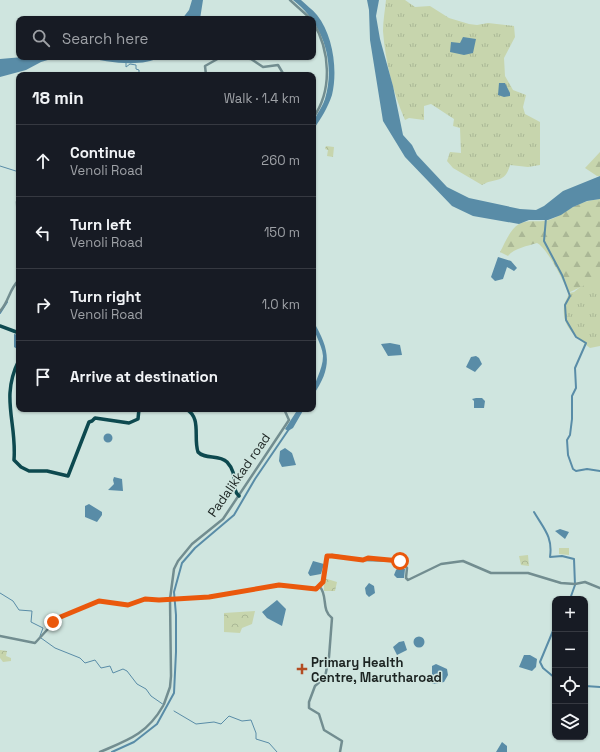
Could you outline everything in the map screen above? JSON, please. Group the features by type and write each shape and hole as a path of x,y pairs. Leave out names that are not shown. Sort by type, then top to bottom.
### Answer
{"main road":[{"path":"0,326 16,332"},
{"path":"16,366 9,381 8,397 14,442 14,460 27,470 46,471 68,476 88,422 95,418 129,423 138,419 139,412"},
{"path":"190,412 196,419 198,452 201,455 218,457 226,461 235,473 235,489 240,496"}],"street":[{"path":"290,0 308,16"},
{"path":"316,29 322,42 327,65 325,94 316,112"},
{"path":"206,72 205,66 216,60"},
{"path":"252,60 263,67 278,65 282,72"},
{"path":"0,311 4,307 12,287 16,283"},
{"name":"Padalikkad road","path":"100,752 136,736 154,721 163,705 170,687 172,577 178,561 192,544 223,519 240,496 289,420 285,412"},
{"path":"320,587 326,570 327,556 332,556 363,560 368,558 400,561 407,568 406,578 408,580 441,564 463,561 491,573 528,573 561,582 575,584 584,582 600,588"},
{"path":"0,636 35,643 58,618 95,602 102,601 128,605 145,599 209,597 258,590 274,585 316,589 320,587"},
{"path":"320,587 324,592 325,608 332,618 329,657 325,677 316,686 308,708 319,714 324,730 342,740 340,752"}],"green space":[{"path":"386,0 405,0 415,7 430,6 449,18 469,24 477,25 488,23 514,26 515,37 504,58 505,76 513,90 526,95 523,107 525,114 540,122 540,165 528,167 510,165 503,178 482,185 453,168 447,161 450,152 461,153 460,128 453,126 454,119 431,104 424,106 424,120 409,118 405,120 393,88 386,53 383,31"},
{"path":"326,146 334,147 333,157 327,156 328,150 325,149"},
{"path":"600,152 600,176 597,176 585,168"},
{"path":"600,199 600,278 568,293 559,273 546,251 537,243 517,249 508,256 500,252 510,233 519,224 549,220 580,204"},
{"path":"600,278 600,346 590,348 571,331 565,321 564,305 569,293 574,292 584,284"},
{"path":"559,548 569,548 569,555 559,554"},
{"path":"528,555 529,566 521,565 519,556"},
{"path":"324,578 337,582 335,591 324,591"},
{"path":"255,611 252,624 242,628 240,633 224,632 224,613"},
{"path":"0,650 7,651 6,656 11,658 11,661 3,662 0,658"}],"water":[{"path":"192,0 203,0 200,16 184,16 189,10"},
{"path":"293,0 301,0 317,15 327,32 333,53 334,85 332,95 316,126 316,117 325,99 328,85 328,57 316,27 316,16 309,16"},
{"path":"367,0 379,0 376,16 380,39 393,86 403,135 412,145 417,155 447,187 469,198 520,209 536,210 544,206 563,191 600,176 600,199 587,201 548,220 529,220 519,224 473,216 452,206 405,157 383,121 370,40 369,10"},
{"path":"463,37 476,39 473,53 464,55 450,52 451,42 460,43"},
{"path":"16,58 16,60 48,60 26,70 0,77 0,59"},
{"path":"99,60 152,60 134,63"},
{"path":"499,83 505,83 510,96 504,97 498,95"},
{"path":"498,257 511,261 517,268 514,271 507,267 503,279 495,281 491,277"},
{"path":"316,326 323,340 327,358 324,376 316,390 316,383 323,361 321,347 316,335"},
{"path":"14,334 16,334 16,348 14,347"},
{"path":"390,343 400,345 402,355 388,356 381,344"},
{"path":"476,356 482,364 475,372 466,367 471,357"},
{"path":"482,398 485,401 484,408 474,408 474,401 472,399"},
{"path":"296,412 302,412 293,428 288,431 285,429"},
{"path":"108,433 113,438 108,443 103,438"},
{"path":"285,448 292,453 296,465 282,467 279,461 280,451"},
{"path":"114,477 122,479 123,491 108,490 114,484"},
{"path":"89,504 102,512 102,515 97,522 85,517 85,506"},
{"path":"560,529 569,532 565,539 555,531"},
{"path":"313,561 324,564 321,574 310,576 308,573"},
{"path":"401,565 402,569 405,569 404,578 397,578 394,575 396,570"},
{"path":"369,583 374,586 375,593 369,597 366,594 365,588"},
{"path":"277,600 286,609 282,626 267,618 262,612"},
{"path":"417,637 421,637 423,638 423,646 417,647 414,644 414,640"},
{"path":"404,641 407,650 397,655 393,647 399,642"},
{"path":"524,655 530,655 537,659 536,667 532,671 519,667"},
{"path":"436,664 447,669 448,675 444,682 434,684 432,683 432,666"},
{"path":"502,742 507,746 507,752 496,752"}],"waterway":[{"path":"126,61 126,67 130,64 136,65 136,69 139,70 139,72"},
{"path":"0,166 16,171"},
{"path":"546,218 544,241 562,275 570,296 565,305 566,320 576,337 586,343 575,368 576,388 572,396 572,419 570,435 567,440 568,455 573,469 576,471 587,469 600,471"},
{"path":"0,313 7,302"},
{"path":"112,752 134,742 157,724 174,693 176,652 176,615 174,592 182,563 195,548 234,515 255,479 289,429"},
{"path":"534,512 549,538 551,550 550,557 562,556 574,559 575,585 571,596"},
{"path":"0,593 13,601 19,610 32,611 31,622 43,628 40,636"},
{"path":"552,632 540,662 543,668 552,676"},
{"path":"41,638 55,648 80,658 85,663 95,660 101,668 110,666 113,673 123,669 127,671 137,684 146,689 151,696 164,705"},
{"path":"588,686 600,687"},
{"path":"174,711 196,724 214,722 221,724 229,716 242,721 251,720 256,733 256,739 269,743 277,752"}],"place":[{"name":"Primary Health Centre, Marutharoad","path":"302,669"}],"route":[{"path":"53,622 58,618 99,601 132,605 145,599 159,600 209,597 239,591 258,590 274,585 316,589 320,587 323,582 327,556 363,560 368,558 400,561"}]}
